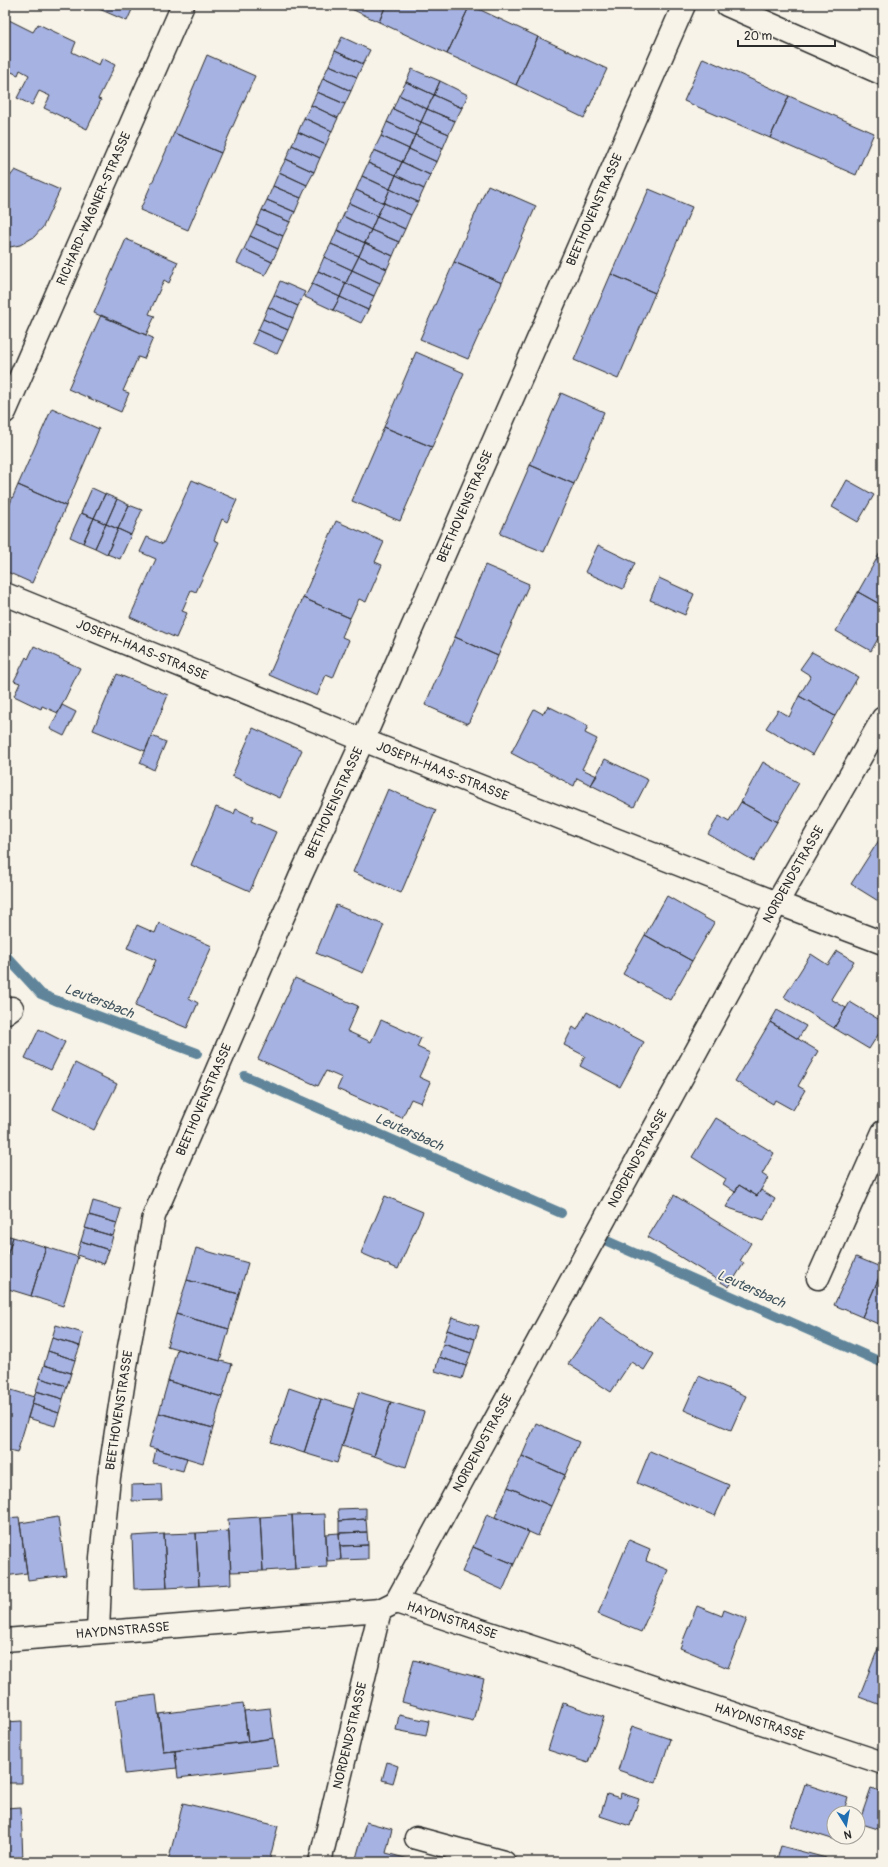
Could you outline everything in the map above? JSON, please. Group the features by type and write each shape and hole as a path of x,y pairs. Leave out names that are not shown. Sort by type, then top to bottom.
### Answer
{"street":[{"name":"RICHARD-WAGNER-STRASSE","path":"5,412 183,5"},
{"name":"BEETHOVENSTRASSE","path":"98,1632 101,1558 109,1476 129,1347 154,1216 298,882 363,740 684,5"},
{"path":"727,5 883,74"},
{"name":"JOSEPH-HAAS-STRASSE","path":"5,594 363,740 777,903 883,943"},
{"name":"NORDENDSTRASSE","path":"320,1862 388,1606 777,903 883,718"},
{"path":"818,1278 883,1132"},
{"name":"HAYDNSTRASSE","path":"5,1640 388,1606 883,1763"},
{"path":"416,1838 504,1862"}],"building":[{"path":"90,5 134,5 127,21"},
{"path":"343,5 386,5 379,22"},
{"path":"386,5 470,5 447,54 379,22"},
{"path":"470,5 538,37 516,85 447,54"},
{"path":"5,18 33,32 38,24 76,42 72,52 99,65 102,58 115,65 98,99 101,100 87,129 44,108 50,96 39,91 32,105 17,98 29,75 20,70 18,75 5,69"},
{"path":"342,37 370,50 363,64 335,51"},
{"path":"538,37 607,69 584,118 516,85"},
{"path":"335,51 363,64 357,77 329,65"},
{"path":"207,55 255,76 221,153 174,133"},
{"path":"703,58 789,96 770,138 684,101"},
{"path":"329,65 357,77 351,91 323,78"},
{"path":"412,69 440,81 434,95 406,82"},
{"path":"323,78 351,91 345,104 317,92"},
{"path":"440,81 468,95 462,108 434,95"},
{"path":"406,82 434,95 427,109 399,95"},
{"path":"317,92 345,104 338,118 311,105"},
{"path":"399,95 427,109 421,122 393,109"},
{"path":"434,95 462,108 455,121 427,109"},
{"path":"789,96 874,133 856,175 770,138"},
{"path":"311,105 338,118 332,131 304,118"},
{"path":"393,109 421,122 415,135 387,122"},
{"path":"427,109 455,121 449,134 421,122"},
{"path":"304,118 332,131 326,145 298,132"},
{"path":"387,122 415,135 409,149 381,136"},
{"path":"421,122 449,134 443,148 415,135"},
{"path":"298,132 326,145 320,158 292,145"},
{"path":"174,133 221,153 188,230 140,210"},
{"path":"415,135 443,148 437,162 409,149"},
{"path":"381,136 409,149 402,162 374,150"},
{"path":"292,145 320,158 314,172 286,159"},
{"path":"409,149 437,162 430,175 402,162"},
{"path":"374,150 402,162 396,175 368,163"},
{"path":"286,159 314,172 307,185 279,172"},
{"path":"402,162 430,175 424,189 396,175"},
{"path":"368,163 396,175 390,189 362,176"},
{"path":"15,170 60,190 43,227 34,237 20,245 10,247 5,245 5,183"},
{"path":"279,172 307,185 301,198 273,186"},
{"path":"396,175 424,189 418,202 390,189"},
{"path":"362,176 390,189 384,203 356,190"},
{"path":"488,185 536,206 502,283 454,262"},
{"path":"273,186 301,198 295,212 267,200"},
{"path":"390,189 418,202 411,215 384,203"},
{"path":"649,189 692,207 655,293 611,274"},
{"path":"356,190 384,203 377,216 349,203"},
{"path":"267,200 295,212 290,222 262,210"},
{"path":"349,203 377,216 371,230 343,216"},
{"path":"384,203 411,215 405,229 377,216"},
{"path":"262,210 290,222 283,236 256,224"},
{"path":"343,216 371,230 365,243 337,230"},
{"path":"377,216 405,229 399,242 371,230"},
{"path":"256,224 283,236 278,249 250,236"},
{"path":"337,230 365,243 359,256 331,244"},
{"path":"371,230 399,242 393,256 365,243"},
{"path":"250,236 278,249 272,262 244,249"},
{"path":"126,239 178,262 169,283 164,280 149,314 155,316 146,335 94,313"},
{"path":"365,243 393,256 387,269 359,256"},
{"path":"331,244 359,256 352,270 324,257"},
{"path":"244,249 272,262 265,275 237,263"},
{"path":"359,256 387,269 380,283 352,270"},
{"path":"324,257 352,270 346,283 318,271"},
{"path":"454,262 502,283 468,359 420,339"},
{"path":"352,270 380,283 374,296 346,283"},
{"path":"318,271 346,283 340,297 312,284"},
{"path":"611,274 655,293 618,379 574,360"},
{"path":"280,281 305,292 298,306 274,295"},
{"path":"346,283 374,296 368,310 340,297"},
{"path":"312,284 340,297 333,310 305,297"},
{"path":"274,295 298,306 293,318 268,307"},
{"path":"340,297 368,310 361,323 333,310"},
{"path":"268,307 293,318 288,330 263,319"},
{"path":"101,315 153,338 144,359 138,357 123,391 129,393 121,412 68,389"},
{"path":"263,319 288,330 283,341 258,330"},
{"path":"258,330 283,341 277,354 252,343"},
{"path":"416,352 464,373 432,447 384,427"},
{"path":"561,393 604,412 574,484 530,465"},
{"path":"52,408 99,429 66,506 18,485"},
{"path":"384,427 432,447 400,521 352,501"},
{"path":"530,465 574,484 544,552 500,534"},
{"path":"192,480 237,500 227,522 222,519 214,540 219,542 196,592 191,590 182,611 187,613 176,638 130,617 156,559 140,552 147,537 163,544"},
{"path":"847,480 874,495 858,522 832,507"},
{"path":"18,485 66,506 32,583 5,571 5,515"},
{"path":"92,488 105,494 94,518 81,513"},
{"path":"105,494 117,499 106,524 94,518"},
{"path":"117,499 129,505 118,529 106,524"},
{"path":"129,505 142,510 131,535 118,529"},
{"path":"81,513 94,518 83,543 70,537"},
{"path":"94,518 106,524 95,548 83,543"},
{"path":"336,521 384,542 375,562 382,565 366,602 359,599 350,618 303,598"},
{"path":"106,524 118,529 107,554 95,548"},
{"path":"118,529 131,535 120,559 107,554"},
{"path":"598,545 635,563 623,589 585,572"},
{"path":"880,553 883,554 883,606 858,592"},
{"path":"485,565 529,584 498,656 455,637"},
{"path":"659,578 694,594 685,615 650,600"},
{"path":"858,592 883,606 883,630 871,651 836,631"},
{"path":"303,598 350,618 342,637 349,640 333,678 326,675 317,696 269,675"},
{"path":"5,629 10,631 5,644"},
{"path":"455,637 498,656 468,724 425,705"},
{"path":"34,646 80,668 58,713 42,706 41,709 14,696 20,683 14,681 26,657 28,659"},
{"path":"812,652 858,677 835,716 799,696 811,676 800,669"},
{"path":"117,674 168,695 145,751 93,730"},
{"path":"799,696 835,716 813,755 766,728 778,710 789,717"},
{"path":"62,705 76,712 64,736 50,729"},
{"path":"548,706 588,726 585,733 597,739 582,769 597,776 591,785 577,778 574,786 511,753 534,709 543,714"},
{"path":"253,728 302,750 280,798 232,776"},
{"path":"152,736 166,742 154,770 140,763"},
{"path":"605,759 648,780 634,807 591,785"},
{"path":"763,762 799,783 777,822 741,802"},
{"path":"388,789 436,810 401,893 353,872"},
{"path":"741,802 777,822 754,861 708,834 719,816 729,822"},
{"path":"216,807 234,814 236,809 253,817 251,821 276,832 250,891 191,865"},
{"path":"881,837 883,839 883,904 851,884"},
{"path":"667,896 714,923 692,961 645,935"},
{"path":"336,905 384,925 363,973 316,953"},
{"path":"159,923 212,946 189,998 198,1003 187,1028 135,1006 156,960 127,948 137,925 155,933"},
{"path":"645,935 692,961 670,1000 623,974"},
{"path":"837,951 854,961 831,999 846,1008 834,1028 784,997 811,954 828,965"},
{"path":"295,978 358,1006 347,1031 371,1042 381,1020 421,1038 417,1047 430,1053 419,1077 430,1082 421,1103 411,1099 402,1118 337,1089 342,1078 326,1071 318,1086 258,1059"},
{"path":"850,1002 883,1022 883,1027 869,1049 834,1028"},
{"path":"777,1010 806,1026 798,1039 770,1022"},
{"path":"587,1012 644,1042 620,1087 580,1066 585,1056 564,1045 573,1027 577,1030"},
{"path":"770,1022 818,1051 798,1086 805,1090 793,1110 775,1100 773,1104 735,1081"},
{"path":"39,1029 65,1042 51,1070 25,1058"},
{"path":"75,1063 117,1084 94,1130 53,1109"},
{"path":"716,1118 774,1153 762,1174 768,1178 757,1196 739,1185 735,1192 723,1184 726,1179 692,1157"},
{"path":"739,1185 757,1196 761,1190 775,1199 764,1220 726,1207"},
{"path":"674,1195 751,1243 740,1261 744,1263 729,1287 648,1237"},
{"path":"385,1196 423,1212 398,1269 361,1253"},
{"path":"93,1201 121,1209 117,1223 89,1215"},
{"path":"89,1215 117,1223 113,1236 85,1228"},
{"path":"85,1228 113,1236 109,1250 81,1241"},
{"path":"5,1235 13,1237 5,1263"},
{"path":"13,1237 46,1247 31,1296 5,1288 5,1263"},
{"path":"81,1241 109,1250 104,1264 77,1255"},
{"path":"46,1247 78,1257 63,1306 31,1296"},
{"path":"196,1248 248,1263 239,1294 187,1280"},
{"path":"856,1257 883,1268 862,1317 834,1305"},
{"path":"883,1269 883,1326 862,1317"},
{"path":"187,1280 239,1294 229,1329 176,1314"},
{"path":"176,1314 229,1329 220,1361 167,1346"},
{"path":"452,1317 479,1326 475,1339 447,1330"},
{"path":"600,1317 654,1354 644,1370 631,1362 611,1392 568,1364"},
{"path":"56,1325 83,1333 80,1346 52,1338"},
{"path":"447,1330 475,1339 471,1353 443,1344"},
{"path":"52,1338 80,1346 75,1360 48,1351"},
{"path":"443,1344 471,1353 466,1366 439,1357"},
{"path":"177,1349 232,1364 222,1397 168,1381"},
{"path":"48,1351 75,1360 71,1373 44,1365"},
{"path":"439,1357 466,1366 462,1379 435,1371"},
{"path":"44,1365 71,1373 67,1386 40,1378"},
{"path":"699,1376 746,1396 731,1430 684,1410"},
{"path":"40,1378 67,1386 63,1399 36,1391"},
{"path":"168,1381 222,1397 213,1428 159,1413"},
{"path":"5,1388 34,1397 17,1453 5,1450"},
{"path":"289,1388 321,1399 304,1453 271,1442"},
{"path":"36,1391 63,1399 59,1413 32,1404"},
{"path":"359,1392 391,1402 374,1456 342,1446"},
{"path":"321,1399 354,1409 337,1463 304,1453"},
{"path":"391,1402 424,1412 406,1467 374,1456"},
{"path":"32,1404 59,1413 55,1426 28,1418"},
{"path":"159,1413 213,1428 203,1463 149,1447"},
{"path":"536,1423 579,1442 565,1475 522,1456"},
{"path":"156,1449 187,1458 183,1471 153,1463"},
{"path":"650,1451 729,1485 715,1516 637,1483"},
{"path":"522,1456 565,1475 551,1506 508,1487"},
{"path":"161,1484 162,1500 132,1501 132,1485"},
{"path":"508,1487 551,1506 538,1536 495,1517"},
{"path":"366,1508 366,1519 339,1521 338,1509"},
{"path":"325,1514 327,1567 295,1569 292,1515"},
{"path":"487,1514 529,1532 514,1564 473,1547"},
{"path":"292,1515 295,1569 263,1571 260,1517"},
{"path":"19,1517 27,1573 5,1576 5,1518"},
{"path":"58,1517 66,1575 28,1580 20,1523"},
{"path":"260,1517 263,1571 231,1572 228,1519"},
{"path":"366,1519 367,1532 339,1533 339,1521"},
{"path":"229,1531 231,1584 199,1586 196,1533"},
{"path":"367,1532 368,1545 340,1546 339,1533"},
{"path":"196,1533 199,1586 167,1588 164,1534"},
{"path":"339,1533 341,1560 327,1561 326,1534"},
{"path":"164,1534 167,1588 134,1589 132,1536"},
{"path":"629,1540 650,1549 646,1561 668,1570 641,1632 598,1614"},
{"path":"368,1545 368,1559 341,1560 340,1546"},
{"path":"473,1547 514,1564 503,1590 462,1572"},
{"path":"697,1606 722,1616 724,1610 747,1619 728,1668 680,1648"},
{"path":"881,1641 883,1642 883,1706 859,1697"},
{"path":"414,1660 484,1679 473,1721 402,1702"},
{"path":"156,1695 163,1752 175,1751 177,1768 125,1774 116,1700"},
{"path":"243,1703 248,1742 163,1752 159,1714"},
{"path":"563,1703 604,1717 588,1763 548,1750"},
{"path":"270,1708 274,1738 248,1742 244,1711"},
{"path":"399,1715 429,1721 426,1736 396,1730"},
{"path":"22,1721 22,1783 5,1783 5,1722"},
{"path":"632,1726 670,1739 656,1783 618,1770"},
{"path":"274,1738 278,1766 178,1778 175,1751"},
{"path":"387,1762 398,1766 393,1783 382,1780"},
{"path":"805,1784 848,1798 846,1805 826,1805 826,1837 791,1826"},
{"path":"871,1788 883,1792 881,1830 866,1825 865,1805"},
{"path":"621,1793 639,1799 630,1826 600,1816 607,1794 620,1798"},
{"path":"183,1803 278,1826 269,1862 168,1862"},
{"path":"21,1807 23,1862 5,1862 5,1808"},
{"path":"366,1822 392,1829 386,1853 420,1862 355,1862"},
{"path":"781,1846 826,1858 825,1862 776,1862"}],"waterway":[{"name":"Leutersbach","path":"5,955 41,994 197,1053"},
{"name":"Leutersbach","path":"245,1076 561,1213"},
{"name":"Leutersbach","path":"607,1241 883,1363"}]}
